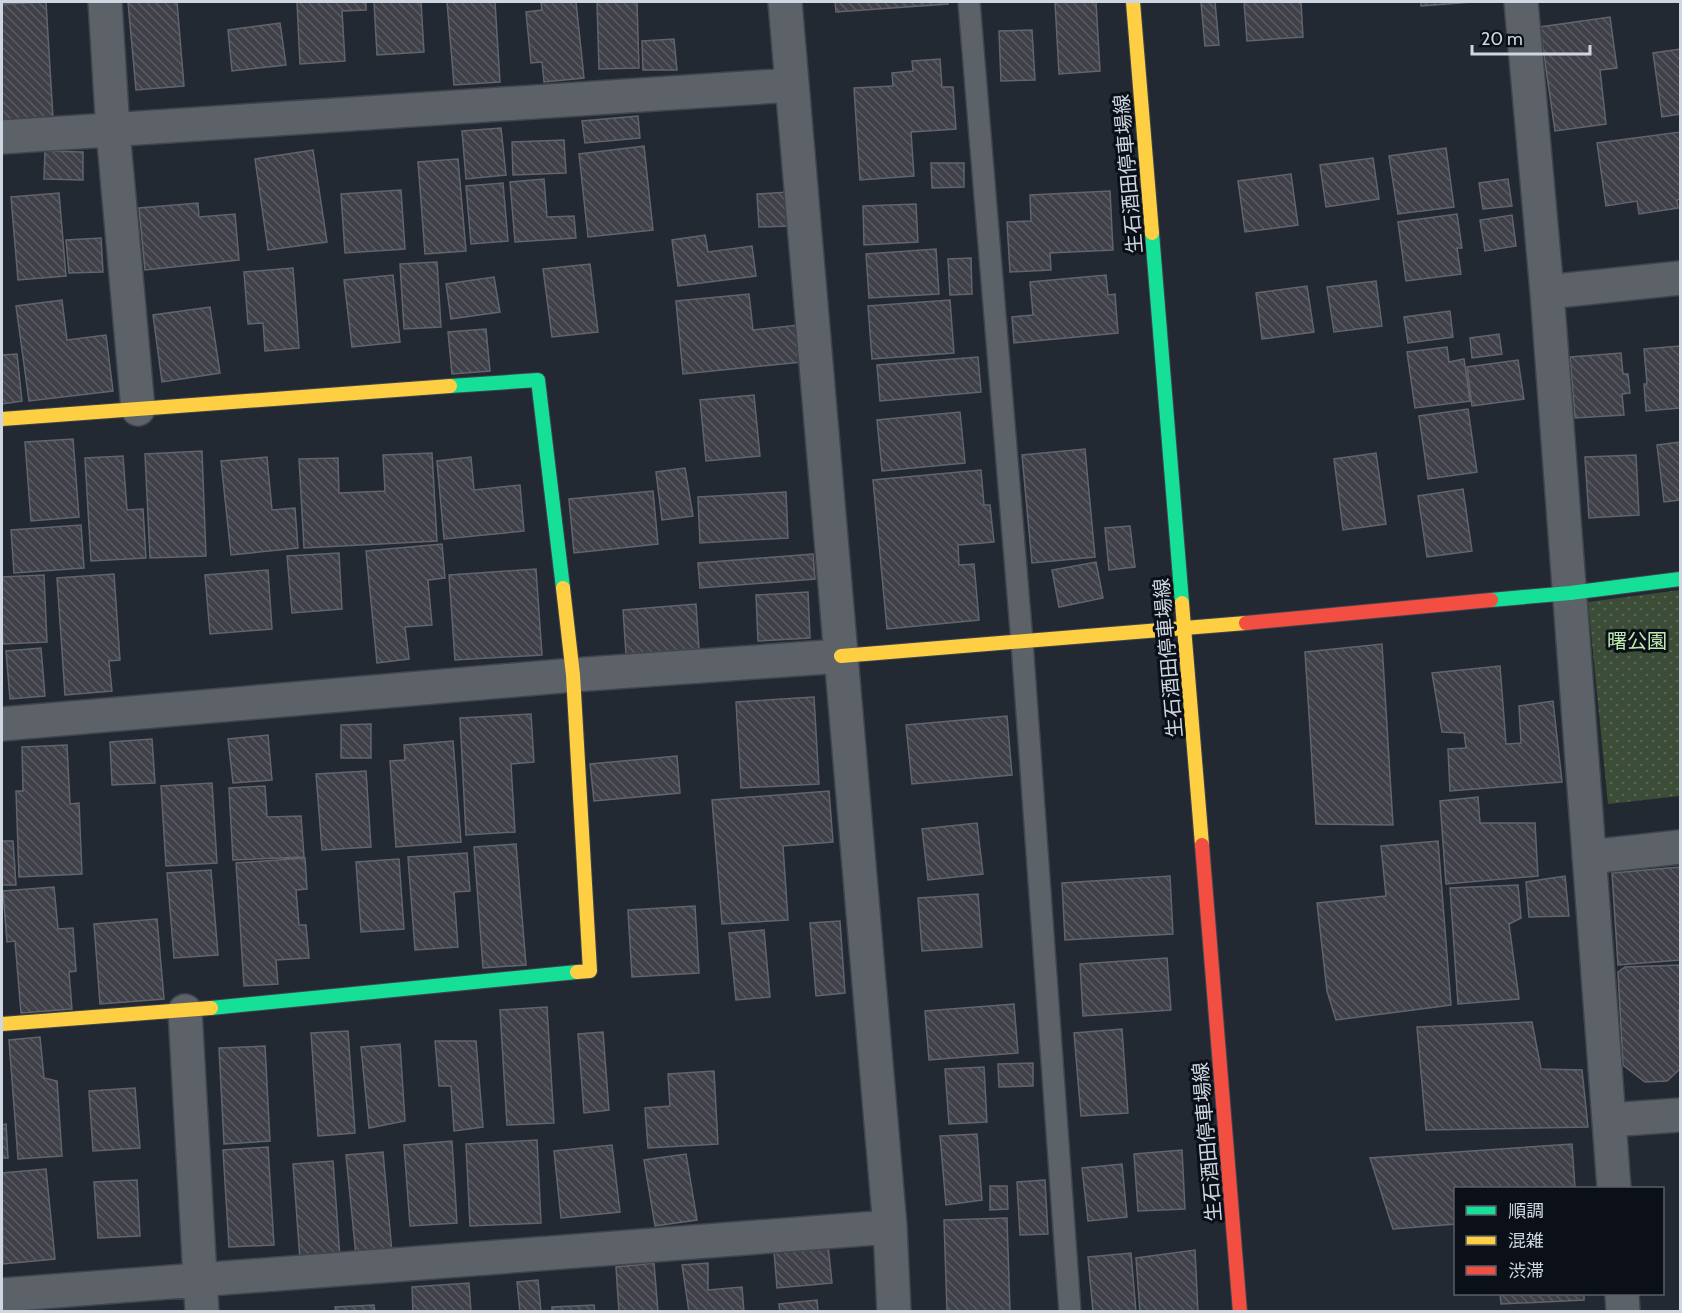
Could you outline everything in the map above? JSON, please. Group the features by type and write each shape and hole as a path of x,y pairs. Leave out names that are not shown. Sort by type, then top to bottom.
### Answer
{"street":[{"path":"105,2 113,131 138,409"},
{"path":"784,2 890,1227 894,1311"},
{"name":"生石酒田停車場線","path":"1133,2 1240,1311"},
{"path":"1521,2 1547,292 1614,1187"},
{"path":"2,137 792,85"},
{"path":"1547,292 1680,278"},
{"path":"2,419 538,380 573,675 590,971 185,1011 2,1024"},
{"path":"2,724 573,675 1185,629 1570,593 1680,579"},
{"path":"1590,857 1680,847"},
{"path":"185,1011 202,1311"},
{"path":"1609,1120 1680,1115"},
{"path":"2,1295 890,1227"},
{"path":"1622,1295 1623,1311"}],"lane":[{"path":"969,2 1022,642 1070,1311"}],"green space":[{"name":"曙公園","path":"1680,590 1680,796 1608,804 1588,602"}],"building":[{"path":"46,2 53,118 2,121 2,4"},
{"path":"128,2 177,2 184,86 136,90"},
{"path":"297,2 366,2 366,10 342,11 345,61 300,64"},
{"path":"374,2 421,2 424,52 377,55"},
{"path":"447,2 495,2 500,82 454,85"},
{"path":"541,2 576,2 584,78 544,82 542,62 531,63 526,12 542,10"},
{"path":"597,2 637,2 639,68 599,69"},
{"path":"835,2 948,2 948,4 836,12"},
{"path":"1055,2 1096,2 1100,71 1059,74"},
{"path":"1201,2 1215,2 1219,45 1205,46"},
{"path":"1244,2 1301,2 1303,37 1247,41"},
{"path":"1421,2 1473,2 1421,6"},
{"path":"1610,17 1617,68 1600,70 1606,124 1555,131 1540,27"},
{"path":"280,23 286,65 232,71 228,30"},
{"path":"1032,30 1035,80 1001,81 999,31"},
{"path":"674,39 677,70 643,70 642,41"},
{"path":"1680,49 1680,114 1662,117 1653,53"},
{"path":"940,59 942,87 953,87 956,129 911,132 914,176 860,180 854,88 893,86 892,73 913,71 912,61"},
{"path":"638,116 640,138 585,143 582,121"},
{"path":"501,128 506,175 466,179 462,131"},
{"path":"1680,132 1678,208 1639,214 1637,201 1606,206 1597,143"},
{"path":"564,140 566,173 513,175 512,142"},
{"path":"644,146 653,230 588,237 579,154"},
{"path":"1446,148 1454,207 1398,214 1389,156"},
{"path":"313,150 327,242 268,250 255,159"},
{"path":"45,151 83,152 83,180 44,179"},
{"path":"1373,158 1379,199 1326,207 1320,165"},
{"path":"458,159 466,251 425,254 418,162"},
{"path":"931,163 964,163 964,187 932,188"},
{"path":"1291,174 1298,225 1245,232 1238,181"},
{"path":"544,179 547,217 574,216 576,238 515,242 510,182"},
{"path":"1508,179 1512,206 1483,209 1479,183"},
{"path":"503,183 508,241 471,244 466,186"},
{"path":"401,190 405,249 345,253 341,194"},
{"path":"1110,191 1113,250 1050,253 1051,270 1010,272 1007,222 1031,221 1030,195"},
{"path":"788,192 790,226 759,227 757,194"},
{"path":"59,193 66,276 18,280 11,197"},
{"path":"198,203 199,217 235,214 239,260 145,270 139,208"},
{"path":"916,204 918,242 864,245 863,206"},
{"path":"1457,214 1462,248 1457,248 1461,274 1406,281 1398,222"},
{"path":"1512,215 1516,246 1485,251 1480,220"},
{"path":"705,235 708,252 752,246 756,276 678,286 672,240"},
{"path":"101,238 103,272 69,273 66,240"},
{"path":"936,249 939,294 869,298 866,254"},
{"path":"971,258 972,294 950,295 948,259"},
{"path":"437,262 441,327 404,329 400,264"},
{"path":"590,264 598,332 552,337 543,269"},
{"path":"293,268 299,348 265,351 263,323 248,324 244,272"},
{"path":"393,275 400,342 352,347 344,280"},
{"path":"1106,275 1108,295 1115,294 1118,333 1014,343 1012,317 1033,315 1030,282"},
{"path":"494,277 500,312 451,319 446,284"},
{"path":"1376,281 1382,326 1334,332 1327,287"},
{"path":"1307,286 1314,332 1262,339 1256,293"},
{"path":"749,294 753,330 799,325 802,362 683,374 676,301"},
{"path":"62,300 67,340 106,335 113,391 29,401 16,306"},
{"path":"950,300 954,353 872,359 868,306"},
{"path":"210,307 220,373 162,382 153,315"},
{"path":"1450,311 1453,337 1408,343 1404,317"},
{"path":"486,329 490,371 452,374 448,332"},
{"path":"1499,334 1502,354 1472,358 1470,338"},
{"path":"1680,346 1680,408 1646,411 1644,384 1647,384 1644,349"},
{"path":"1447,347 1449,362 1464,359 1470,401 1415,408 1407,352"},
{"path":"1621,353 1623,374 1628,374 1630,393 1622,394 1624,415 1575,418 1570,357"},
{"path":"17,354 22,401 2,404 2,355"},
{"path":"978,357 981,392 880,401 877,365"},
{"path":"1518,360 1524,399 1472,406 1467,367"},
{"path":"754,395 760,456 706,461 700,400"},
{"path":"1468,409 1477,472 1428,479 1419,416"},
{"path":"960,412 965,463 882,471 877,420"},
{"path":"73,439 79,517 31,521 25,442"},
{"path":"1680,442 1680,500 1664,502 1657,445"},
{"path":"1085,449 1095,557 1032,563 1022,455"},
{"path":"202,451 206,556 150,558 145,454"},
{"path":"432,453 437,541 304,548 299,459 338,458 339,493 385,491 383,455"},
{"path":"1376,453 1386,524 1343,530 1334,459"},
{"path":"1636,455 1639,515 1589,518 1585,457"},
{"path":"123,456 127,510 143,509 146,558 91,561 85,458"},
{"path":"267,457 272,510 295,508 298,548 231,555 221,461"},
{"path":"471,457 474,490 520,485 524,531 444,539 437,461"},
{"path":"685,468 693,516 662,520 656,472"},
{"path":"981,470 984,505 990,505 994,542 958,545 959,565 974,564 979,620 887,629 873,480"},
{"path":"1463,489 1472,551 1427,557 1418,496"},
{"path":"653,491 658,544 574,553 569,499"},
{"path":"786,492 788,538 700,543 698,497"},
{"path":"81,525 84,568 14,573 11,530"},
{"path":"1130,526 1135,567 1109,570 1105,528"},
{"path":"442,544 445,578 428,580 432,625 405,627 409,659 377,663 366,551"},
{"path":"339,553 342,609 292,613 287,556"},
{"path":"813,554 815,579 700,588 698,563"},
{"path":"1096,562 1103,598 1059,607 1052,570"},
{"path":"536,569 542,655 455,660 449,575"},
{"path":"268,570 272,629 210,634 205,575"},
{"path":"114,574 120,660 109,661 112,691 65,695 57,578"},
{"path":"44,575 47,642 3,644 2,577"},
{"path":"808,592 810,638 758,641 756,595"},
{"path":"696,604 699,649 626,654 623,610"},
{"path":"1382,644 1393,825 1316,824 1305,652"},
{"path":"41,648 45,696 10,699 6,651"},
{"path":"1500,666 1506,744 1521,743 1519,706 1553,701 1562,782 1450,791 1448,749 1466,748 1464,733 1442,732 1432,673"},
{"path":"814,697 819,784 741,788 736,702"},
{"path":"531,714 534,762 511,764 515,832 466,835 460,718"},
{"path":"1007,716 1012,775 912,784 906,725"},
{"path":"371,724 371,758 341,758 341,725"},
{"path":"268,735 272,780 233,783 228,739"},
{"path":"152,739 155,783 112,785 110,742"},
{"path":"453,741 461,842 396,847 390,761 405,760 404,745"},
{"path":"67,745 70,804 79,803 82,874 19,877 16,791 23,791 22,747"},
{"path":"677,756 680,793 594,801 590,764"},
{"path":"366,771 371,847 322,850 316,774"},
{"path":"212,783 217,863 166,866 161,786"},
{"path":"265,786 267,817 301,816 304,857 233,860 229,788"},
{"path":"829,791 833,842 783,846 788,920 722,924 712,800"},
{"path":"1478,797 1480,823 1535,823 1538,876 1446,884 1440,801"},
{"path":"977,823 983,874 928,880 922,829"},
{"path":"2,841 13,841 16,885 2,885"},
{"path":"1438,841 1451,1005 1336,1020 1327,991 1317,903 1386,896 1381,846"},
{"path":"516,844 526,965 483,968 474,847"},
{"path":"467,853 470,891 454,892 458,947 415,950 408,857"},
{"path":"305,858 307,889 296,890 299,925 306,925 309,958 276,960 278,984 244,986 236,863"},
{"path":"399,859 404,929 361,932 356,862"},
{"path":"1680,867 1680,960 1618,965 1612,873"},
{"path":"211,870 218,955 174,958 167,873"},
{"path":"1170,876 1173,934 1065,940 1062,883"},
{"path":"1565,876 1569,916 1529,917 1526,882"},
{"path":"1518,885 1521,918 1509,924 1519,999 1458,1004 1450,888"},
{"path":"54,887 58,929 73,928 76,971 69,972 72,1009 21,1013 15,941 7,942 3,891"},
{"path":"978,894 982,947 922,951 918,898"},
{"path":"695,906 699,973 632,977 628,910"},
{"path":"157,919 164,999 100,1004 94,924"},
{"path":"840,921 845,993 816,996 810,923"},
{"path":"764,930 770,997 736,1000 729,933"},
{"path":"1167,958 1171,1010 1083,1016 1080,964"},
{"path":"1680,965 1680,1069 1667,1081 1645,1082 1623,1065 1618,972 1625,967"},
{"path":"1014,1004 1018,1053 929,1060 925,1011"},
{"path":"547,1007 554,1123 507,1125 500,1010"},
{"path":"1532,1022 1541,1069 1582,1070 1588,1127 1426,1130 1417,1027"},
{"path":"1122,1029 1128,1113 1081,1116 1074,1033"},
{"path":"348,1031 355,1133 318,1136 311,1033"},
{"path":"603,1032 609,1110 584,1113 578,1034"},
{"path":"40,1037 44,1078 57,1081 62,1156 18,1159 9,1040"},
{"path":"435,1041 476,1041 483,1127 454,1131 451,1086 439,1086"},
{"path":"400,1044 405,1121 369,1128 361,1047"},
{"path":"265,1046 270,1141 224,1144 219,1048"},
{"path":"1033,1063 1033,1086 999,1087 998,1064"},
{"path":"984,1067 987,1122 949,1124 945,1069"},
{"path":"714,1071 718,1144 648,1148 645,1108 670,1106 668,1074"},
{"path":"135,1088 140,1148 93,1151 89,1091"},
{"path":"6,1124 8,1158 2,1158 2,1125"},
{"path":"977,1134 982,1200 946,1205 940,1136"},
{"path":"537,1140 541,1223 470,1226 466,1144"},
{"path":"452,1141 457,1223 410,1226 404,1145"},
{"path":"1572,1144 1575,1187 1454,1187 1454,1224 1393,1229 1370,1158"},
{"path":"612,1145 620,1212 561,1218 554,1151"},
{"path":"268,1147 274,1245 229,1247 223,1150"},
{"path":"1182,1150 1185,1209 1138,1211 1134,1154"},
{"path":"383,1152 392,1253 356,1256 346,1155"},
{"path":"686,1154 697,1220 655,1226 644,1160"},
{"path":"333,1161 340,1258 300,1260 293,1164"},
{"path":"1122,1164 1127,1217 1088,1221 1082,1168"},
{"path":"46,1169 55,1259 3,1264 2,1173"},
{"path":"137,1180 140,1236 98,1238 94,1182"},
{"path":"1045,1180 1048,1234 1020,1235 1017,1182"},
{"path":"990,1186 1007,1186 1008,1209 990,1210"},
{"path":"1007,1218 1010,1311 947,1312 944,1220"},
{"path":"828,1245 832,1283 777,1288 774,1251"},
{"path":"1195,1250 1198,1312 1140,1312 1136,1258"},
{"path":"1131,1253 1136,1312 1093,1312 1088,1257"},
{"path":"654,1263 658,1312 619,1312 616,1267"},
{"path":"708,1263 708,1290 742,1287 744,1312 689,1312 682,1265"},
{"path":"538,1280 541,1312 520,1312 517,1282"},
{"path":"469,1283 471,1312 413,1312 412,1287"},
{"path":"1500,1295 1584,1295 1584,1300 1501,1304"},
{"path":"817,1300 818,1312 780,1312 779,1304"},
{"path":"374,1305 375,1312 336,1312 335,1307"},
{"path":"594,1305 595,1312 552,1312 552,1307"}],"traffic: fast":[{"path":"1152,233 1182,603"},
{"path":"450,386 538,380 563,588"},
{"path":"1491,600 1680,579"},
{"path":"211,1008 577,972"}],"traffic: slow":[{"path":"1133,2 1152,233"},
{"path":"2,419 450,386"},
{"path":"563,588 573,675 590,971 577,972"},
{"path":"1182,603 1202,845"},
{"path":"841,656 1246,623"},
{"path":"2,1024 211,1008"}],"traffic: jam":[{"path":"1246,623 1491,600"},
{"path":"1202,845 1240,1312"}]}
